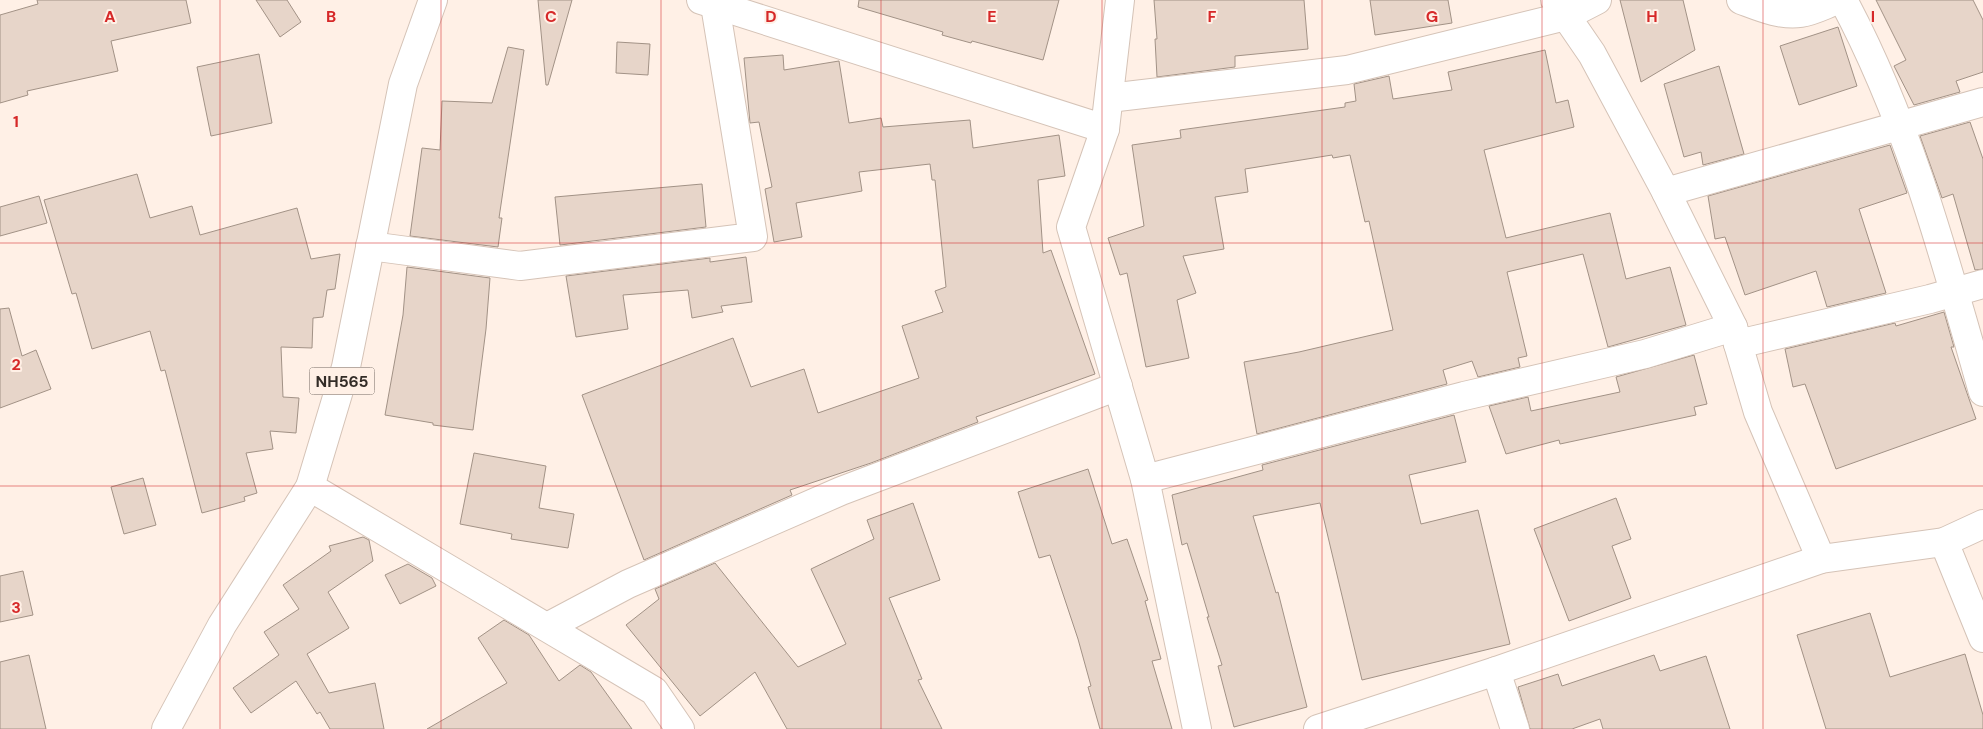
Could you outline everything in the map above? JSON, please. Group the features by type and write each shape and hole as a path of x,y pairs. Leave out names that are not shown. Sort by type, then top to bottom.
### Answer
{"main road":[{"name":"NH565","path":"166,729 222,625 310,487 346,367 403,84 433,0"},
{"path":"1120,0 1105,129 1071,227 1145,479 1197,729"},
{"path":"1109,98 1347,70 1560,8 1597,0"},
{"path":"1741,0 1770,11 1787,14 1802,13 1838,0"},
{"path":"1843,0 1859,30 1902,127 1955,293 1983,392"},
{"path":"370,246 520,266 753,238 708,2 1105,129"},
{"path":"1560,8 1592,54 1666,192 1736,336 1758,412 1821,559"},
{"path":"1666,192 1902,127 1983,102"},
{"path":"1145,479 1464,396 1645,354 1955,293 1983,284"},
{"path":"547,627 628,584 841,491 1118,386"},
{"path":"310,487 654,691 680,729"},
{"path":"1318,729 1496,671 1821,559 1944,542 1983,524"},
{"path":"1944,542 1983,638"},
{"path":"1496,671 1514,729"}],"building":[{"path":"37,0 186,0 191,23 111,41 118,71 27,91 28,95 0,103 0,15 38,4"},
{"path":"256,0 287,0 301,22 280,37"},
{"path":"538,0 572,0 548,85 546,85"},
{"path":"859,0 1059,0 1043,60 942,35 943,32 858,7"},
{"path":"1154,0 1304,0 1308,49 1235,56 1235,67 1157,77"},
{"path":"1370,0 1448,0 1452,23 1375,35"},
{"path":"1620,0 1683,0 1695,50 1641,82"},
{"path":"1876,0 1973,0 1983,20 1983,72 1956,81 1960,92 1914,105 1894,66 1906,60"},
{"path":"1838,27 1857,86 1799,105 1780,46"},
{"path":"617,42 650,44 648,75 616,73"},
{"path":"508,47 524,50 499,218 502,218 498,247 410,236 422,148 440,150 442,101 492,103"},
{"path":"1545,50 1556,103 1568,100 1574,127 1484,150 1506,238 1610,213 1626,279 1670,267 1686,325 1608,347 1583,254 1507,272 1527,356 1518,358 1520,367 1478,377 1472,361 1443,370 1447,384 1257,434 1244,362 1299,352 1393,330 1369,221 1365,222 1350,155 1333,158 1332,155 1245,169 1248,192 1215,197 1224,249 1183,256 1196,293 1177,300 1189,358 1146,367 1127,273 1120,275 1108,238 1144,226 1132,145 1181,138 1180,130 1345,107 1345,103 1356,101 1354,84 1389,76 1393,99 1452,90 1448,72"},
{"path":"259,54 272,123 211,136 197,67"},
{"path":"783,55 784,70 839,61 849,123 881,118 883,127 970,120 973,148 1059,135 1065,176 1038,180 1043,253 1051,250 1095,374 976,417 978,422 871,463 790,490 792,495 644,560 582,395 733,338 751,387 804,369 818,413 919,378 902,326 943,312 935,291 946,287 935,180 932,180 930,164 859,172 862,191 796,203 802,237 774,242 765,189 772,187 759,122 750,123 744,58"},
{"path":"1719,66 1744,154 1703,165 1701,152 1684,157 1664,84"},
{"path":"1970,122 1983,159 1983,269 1975,270 1953,194 1942,198 1920,136"},
{"path":"1890,145 1907,193 1859,209 1886,293 1827,307 1816,271 1745,295 1725,237 1715,239 1708,196"},
{"path":"137,174 150,218 192,206 200,235 297,208 311,259 340,254 335,289 327,290 323,317 313,318 312,348 281,347 283,397 299,398 296,433 270,431 273,449 246,453 257,493 244,497 245,501 202,513 165,370 161,371 150,331 92,349 76,293 72,294 44,200"},
{"path":"702,184 706,227 560,245 555,197"},
{"path":"39,196 47,223 0,236 0,207"},
{"path":"746,257 752,302 721,306 723,312 692,318 688,290 623,295 628,329 576,337 566,276 710,258 710,262"},
{"path":"407,267 490,278 486,329 473,430 433,425 433,423 385,415 403,315"},
{"path":"9,308 22,356 36,350 51,389 0,408 0,309"},
{"path":"1944,312 1954,347 1951,347 1976,419 1836,469 1805,384 1793,387 1785,349 1895,323 1896,326"},
{"path":"1694,355 1707,404 1694,407 1696,415 1560,444 1559,440 1506,454 1489,406 1528,397 1531,411 1620,392 1616,377"},
{"path":"1454,415 1466,462 1409,475 1421,524 1478,510 1510,644 1362,680 1320,503 1253,516 1276,593 1278,592 1307,707 1234,727 1218,666 1222,665 1187,543 1182,545 1172,495 1263,470 1262,465"},
{"path":"474,453 546,466 539,508 574,514 568,548 511,539 512,534 460,524"},
{"path":"1088,469 1112,544 1127,539 1148,600 1145,601 1161,659 1152,661 1172,729 1100,729 1088,687 1091,686 1078,639 1050,555 1039,558 1018,492"},
{"path":"143,478 156,525 124,534 111,487"},
{"path":"1616,498 1631,539 1612,546 1631,598 1569,621 1534,529"},
{"path":"913,503 940,580 889,598 922,679 918,680 942,729 787,729 755,672 700,716 626,625 659,599 655,589 715,563 798,667 846,644 811,569 874,539 867,520"},
{"path":"363,537 369,540 373,561 328,592 349,628 307,654 329,693 375,683 384,729 330,729 320,712 317,714 296,681 251,713 233,688 279,655 264,632 299,609 283,585 331,551 329,546"},
{"path":"408,564 432,578 436,586 400,604 385,575"},
{"path":"23,571 33,615 0,622 0,576"},
{"path":"1870,613 1890,677 1965,654 1983,715 1983,729 1826,729 1797,635"},
{"path":"504,620 529,635 559,681 580,665 591,672 632,729 427,729 507,683 478,638"},
{"path":"29,655 46,729 0,729 0,662"},
{"path":"1654,655 1660,671 1706,656 1730,729 1603,729 1600,719 1572,729 1530,729 1518,687 1558,674 1562,686"}]}
